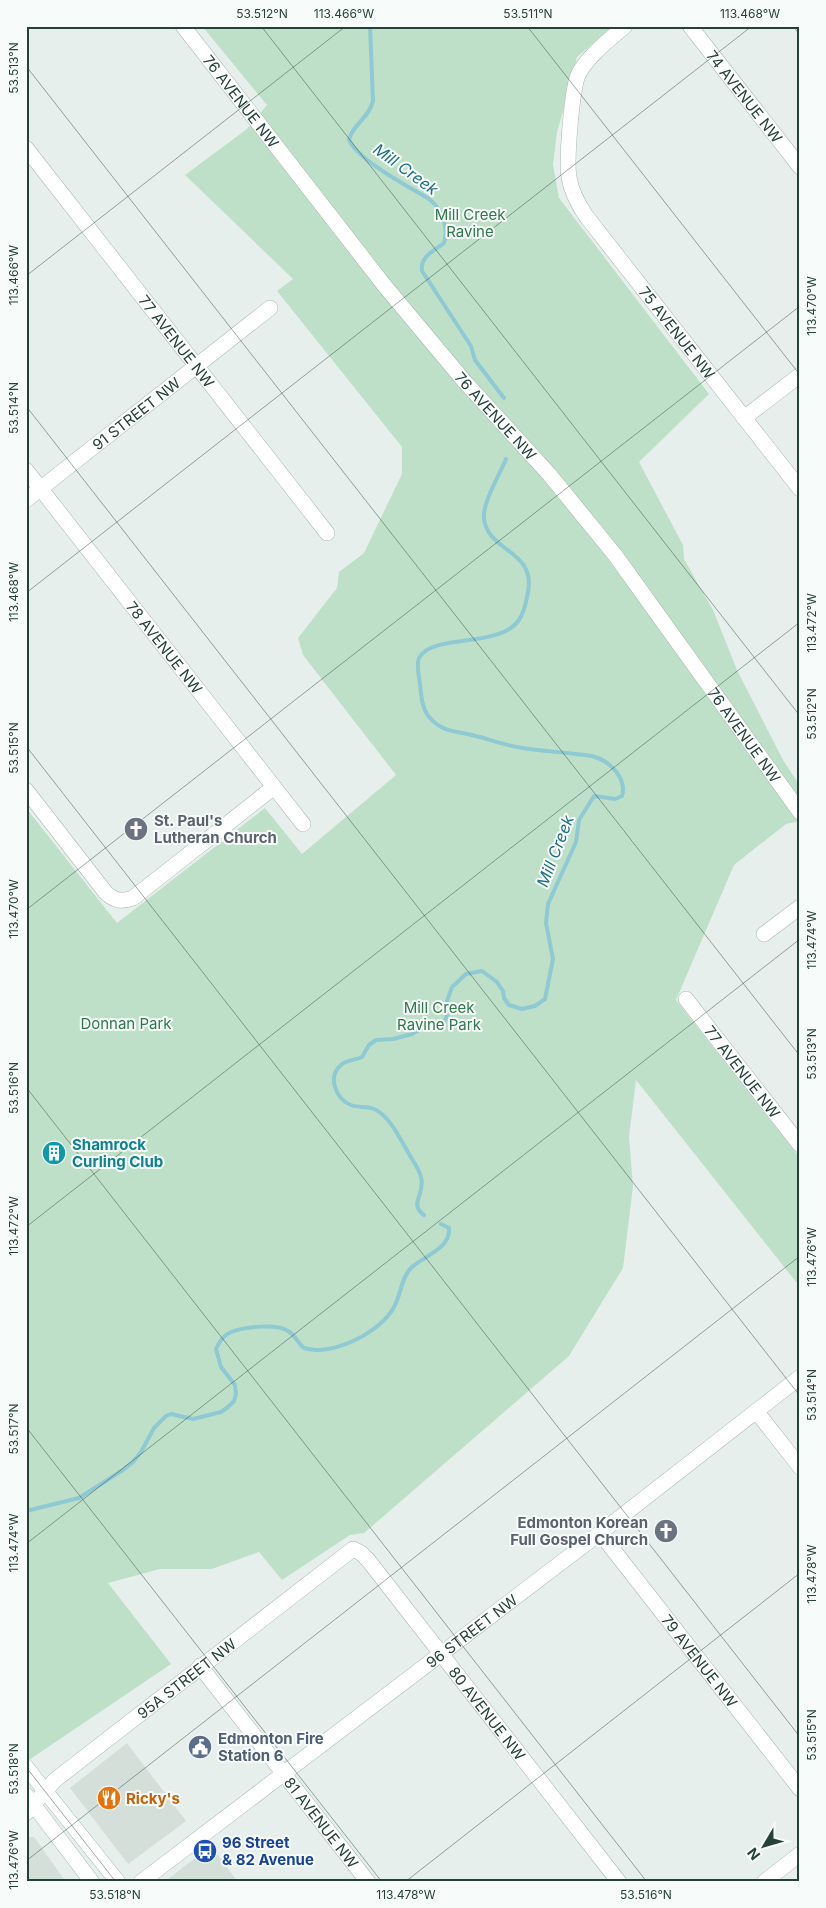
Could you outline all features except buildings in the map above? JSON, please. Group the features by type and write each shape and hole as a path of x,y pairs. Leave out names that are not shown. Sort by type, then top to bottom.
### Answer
{"street":[{"name":"76 AVENUE NW","path":"183,26 384,285 465,382 549,474 614,555 800,812"},
{"name":"75 AVENUE NW","path":"625,26 598,50 587,62 577,78 568,170 573,193 586,216 800,489"},
{"name":"74 AVENUE NW","path":"690,26 800,166"},
{"name":"77 AVENUE NW","path":"26,148 327,533"},
{"name":"91 STREET NW","path":"26,500 270,308"},
{"path":"744,418 800,375"},
{"name":"78 AVENUE NW","path":"26,470 303,824"},
{"path":"26,790 106,893 122,901 133,898 274,787"},
{"path":"764,934 800,907"},
{"name":"77 AVENUE NW","path":"686,999 800,1145"},
{"name":"96 STREET NW","path":"140,1882 600,1533 800,1377"},
{"path":"756,1411 800,1467"},
{"name":"79 AVENUE NW","path":"600,1533 800,1790"},
{"name":"80 AVENUE NW","path":"353,1549 361,1553 368,1560 619,1882"},
{"name":"95A STREET NW","path":"29,1804 46,1791 55,1780 353,1549"},
{"name":"81 AVENUE NW","path":"200,1666 368,1882"},
{"path":"26,1767 118,1882"},
{"path":"29,1804 92,1882"},
{"path":"764,1882 800,1854"}],"shaded area":[{"path":"127,1743 186,1821 128,1864 70,1788"},
{"path":"26,1837 34,1837 66,1882 26,1882"},
{"path":"211,1846 238,1882 164,1882"}],"green space":[{"name":"Mill Creek Ravine Park","path":"202,26 613,26 577,57 557,132 553,165 559,198 709,394 639,462 683,545 684,559 713,610 737,670 783,760 800,786 800,821 786,824 734,865 676,1000 800,1158 800,1287 636,1080 629,1137 633,1186 623,1268 569,1356 364,1533 350,1535 282,1580 259,1552 212,1569 160,1569 108,1583 171,1664 26,1762 26,808 117,923 265,808 302,854 396,775 303,655 298,638 337,588 339,572 364,553 402,474 402,447 277,291 293,279 185,175 247,129 267,105"}],"waterway":[{"name":"Mill Creek","path":"370,26 373,101 368,112 353,130 349,140 354,148 373,164 429,199 438,208 445,225 444,243 425,258 422,271 471,346 475,360 504,398"},
{"name":"Mill Creek","path":"424,1215 417,1207 422,1183 416,1165 390,1122 380,1112 371,1108 351,1105 341,1098 334,1081 337,1070 346,1062 362,1057 369,1045 376,1040 393,1039 412,1034 424,1027 439,1024 445,1020 449,1011 447,1001 452,987 466,974 482,971 497,982 509,1005 522,1009 535,1006 545,999 553,959 546,923 548,904 576,842 579,820 594,796 615,799 622,796 623,790 622,783 616,772 601,759 588,755 517,747 450,730 440,726 428,716 424,707 418,664 419,658 426,650 451,643 497,635 509,629 519,620 524,610 529,578 525,568 519,559 487,530 484,519 488,497 506,459"},
{"name":"Mill Creek","path":"26,1511 79,1498 123,1470 141,1452 154,1428 166,1416 171,1414 193,1419 221,1412 228,1407 234,1401 236,1394 235,1385 221,1367 216,1349 228,1333 251,1327 276,1327 290,1333 304,1348 315,1350 341,1346 367,1333 388,1316 394,1307 405,1277 411,1268 441,1247 446,1241 449,1228 441,1224"}],"place":[{"name":"St. Paul's Lutheran Church","path":"136,829"},
{"name":"Shamrock Curling Club","path":"54,1153"},
{"name":"Edmonton Korean Full Gospel Church","path":"666,1531"},
{"name":"Edmonton Fire Station 6","path":"200,1747"},
{"name":"Ricky's","path":"109,1798"},
{"name":"96 Street & 82 Avenue","path":"205,1851"}],"park label":[{"name":"Mill Creek Ravine","path":"470,222"},
{"name":"Donnan Park","path":"126,1023"}]}
